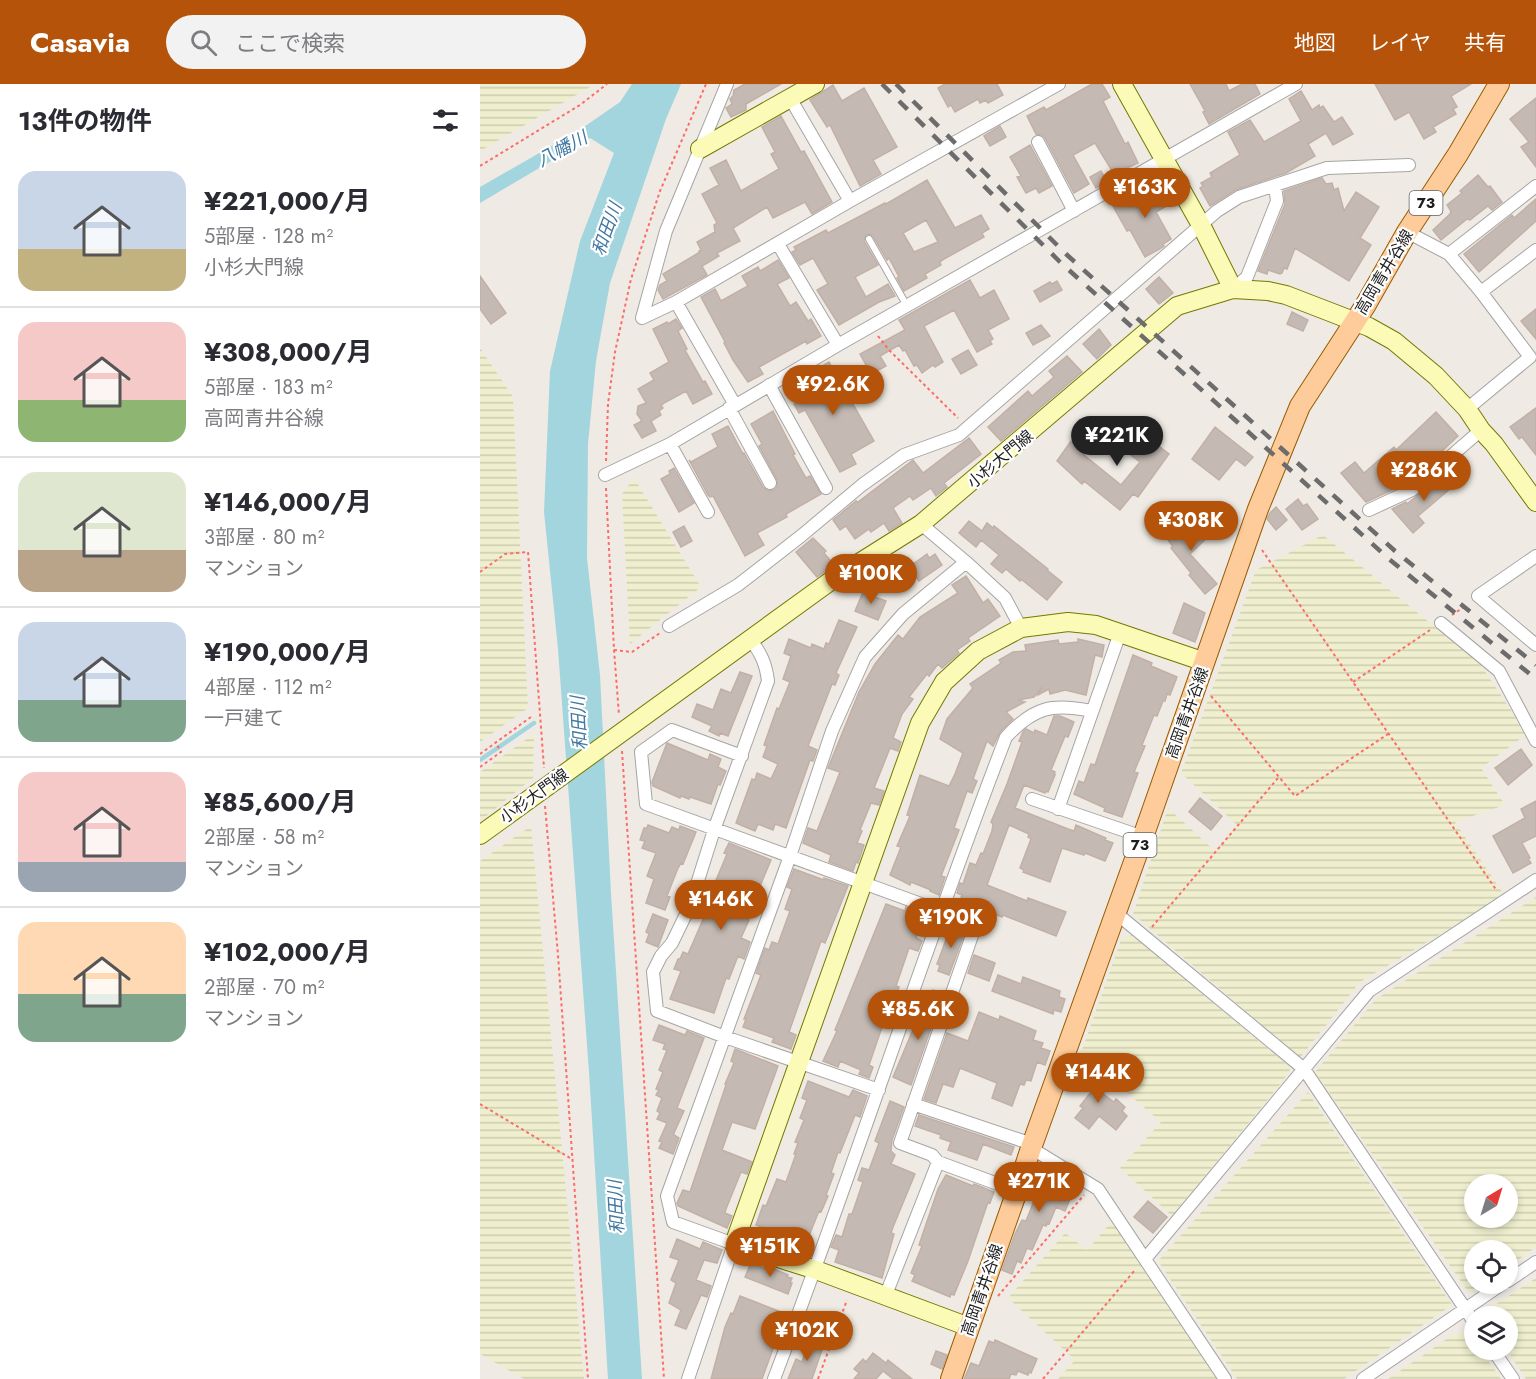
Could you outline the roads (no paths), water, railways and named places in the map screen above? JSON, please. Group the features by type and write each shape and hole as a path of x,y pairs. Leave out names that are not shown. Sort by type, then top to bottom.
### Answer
{"main road":[{"name":"高岡青井谷線","path":"953,1378 1032,1146 1248,538 1300,406 1365,306 1407,232 1458,154 1499,84"}],"street":[{"path":"727,84 666,231 642,318 676,302 1059,84"},
{"path":"700,149 815,84"},
{"path":"1122,84 1201,225 1233,289 1246,277 1277,201 1275,185"},
{"path":"605,475 670,444 837,345 1163,159 1277,89 1296,84"},
{"path":"790,98 850,201"},
{"path":"1038,142 1074,211"},
{"path":"669,626 738,585 862,485 904,455 948,440 968,427 1217,211 1239,198 1327,168 1409,165"},
{"path":"1449,254 1536,186"},
{"path":"1407,232 1449,254 1534,358 1467,409"},
{"path":"778,244 837,345"},
{"path":"1481,292 1536,250"},
{"name":"小杉大門線","path":"480,835 832,580 921,525 1177,306 1233,289 1268,291 1286,295 1369,327 1394,341 1436,376 1467,409 1536,502"},
{"path":"676,302 770,483"},
{"path":"769,385 826,488"},
{"path":"1369,510 1412,490 1481,430"},
{"path":"670,444 708,512"},
{"path":"921,525 1005,598 1022,628"},
{"path":"1536,556 1478,596 1536,645"},
{"path":"966,562 903,614 865,657 832,731 790,856 667,1196 673,1222 816,1270 885,1297 972,1318"},
{"path":"688,1379 798,1061 920,723 944,682 978,651 1022,628 1068,622 1096,625 1205,662"},
{"path":"1441,623 1499,671 1536,741"},
{"path":"1058,809 1120,633"},
{"path":"750,639 767,666 768,681 714,830 690,906 672,943 653,972 657,1011 879,1090"},
{"path":"774,1379 816,1270 942,911 1006,737 1022,720 1045,708 1075,708 1092,711"},
{"path":"742,756 672,730 641,752 646,804 976,924 900,1143 932,1155 938,1162 1017,1191"},
{"path":"1032,799 1143,837"},
{"path":"1145,1259 1369,991 1536,880"},
{"path":"1116,913 1304,1069 1465,1306"},
{"path":"913,1104 1032,1146 1101,1194 1225,1379"},
{"path":"885,1297 938,1162"},
{"path":"1518,1274 1536,1262"},
{"path":"1469,1306 1487,1294"},
{"path":"1363,1379 1464,1309"},
{"path":"1500,1360 1513,1379"}],"lane":[{"path":"869,239 907,306"}],"water":[{"path":"632,84 681,84 666,119 610,283 596,361 588,444 587,558 600,675 611,893 642,1379 608,1379 589,1072 558,649 544,512 550,371 580,241 614,153 590,138 480,203 480,187 581,129 620,102"}],"waterway":[{"path":"480,760 534,723"}],"railway":[{"path":"882,84 1060,262 1389,559 1536,679"},
{"path":"896,84 1066,254 1395,551 1536,665"}],"water label":[{"name":"八幡川","path":"562,149"},
{"name":"和田川","path":"607,229"},
{"name":"和田川","path":"579,723"},
{"name":"和田川","path":"616,1207"}]}
